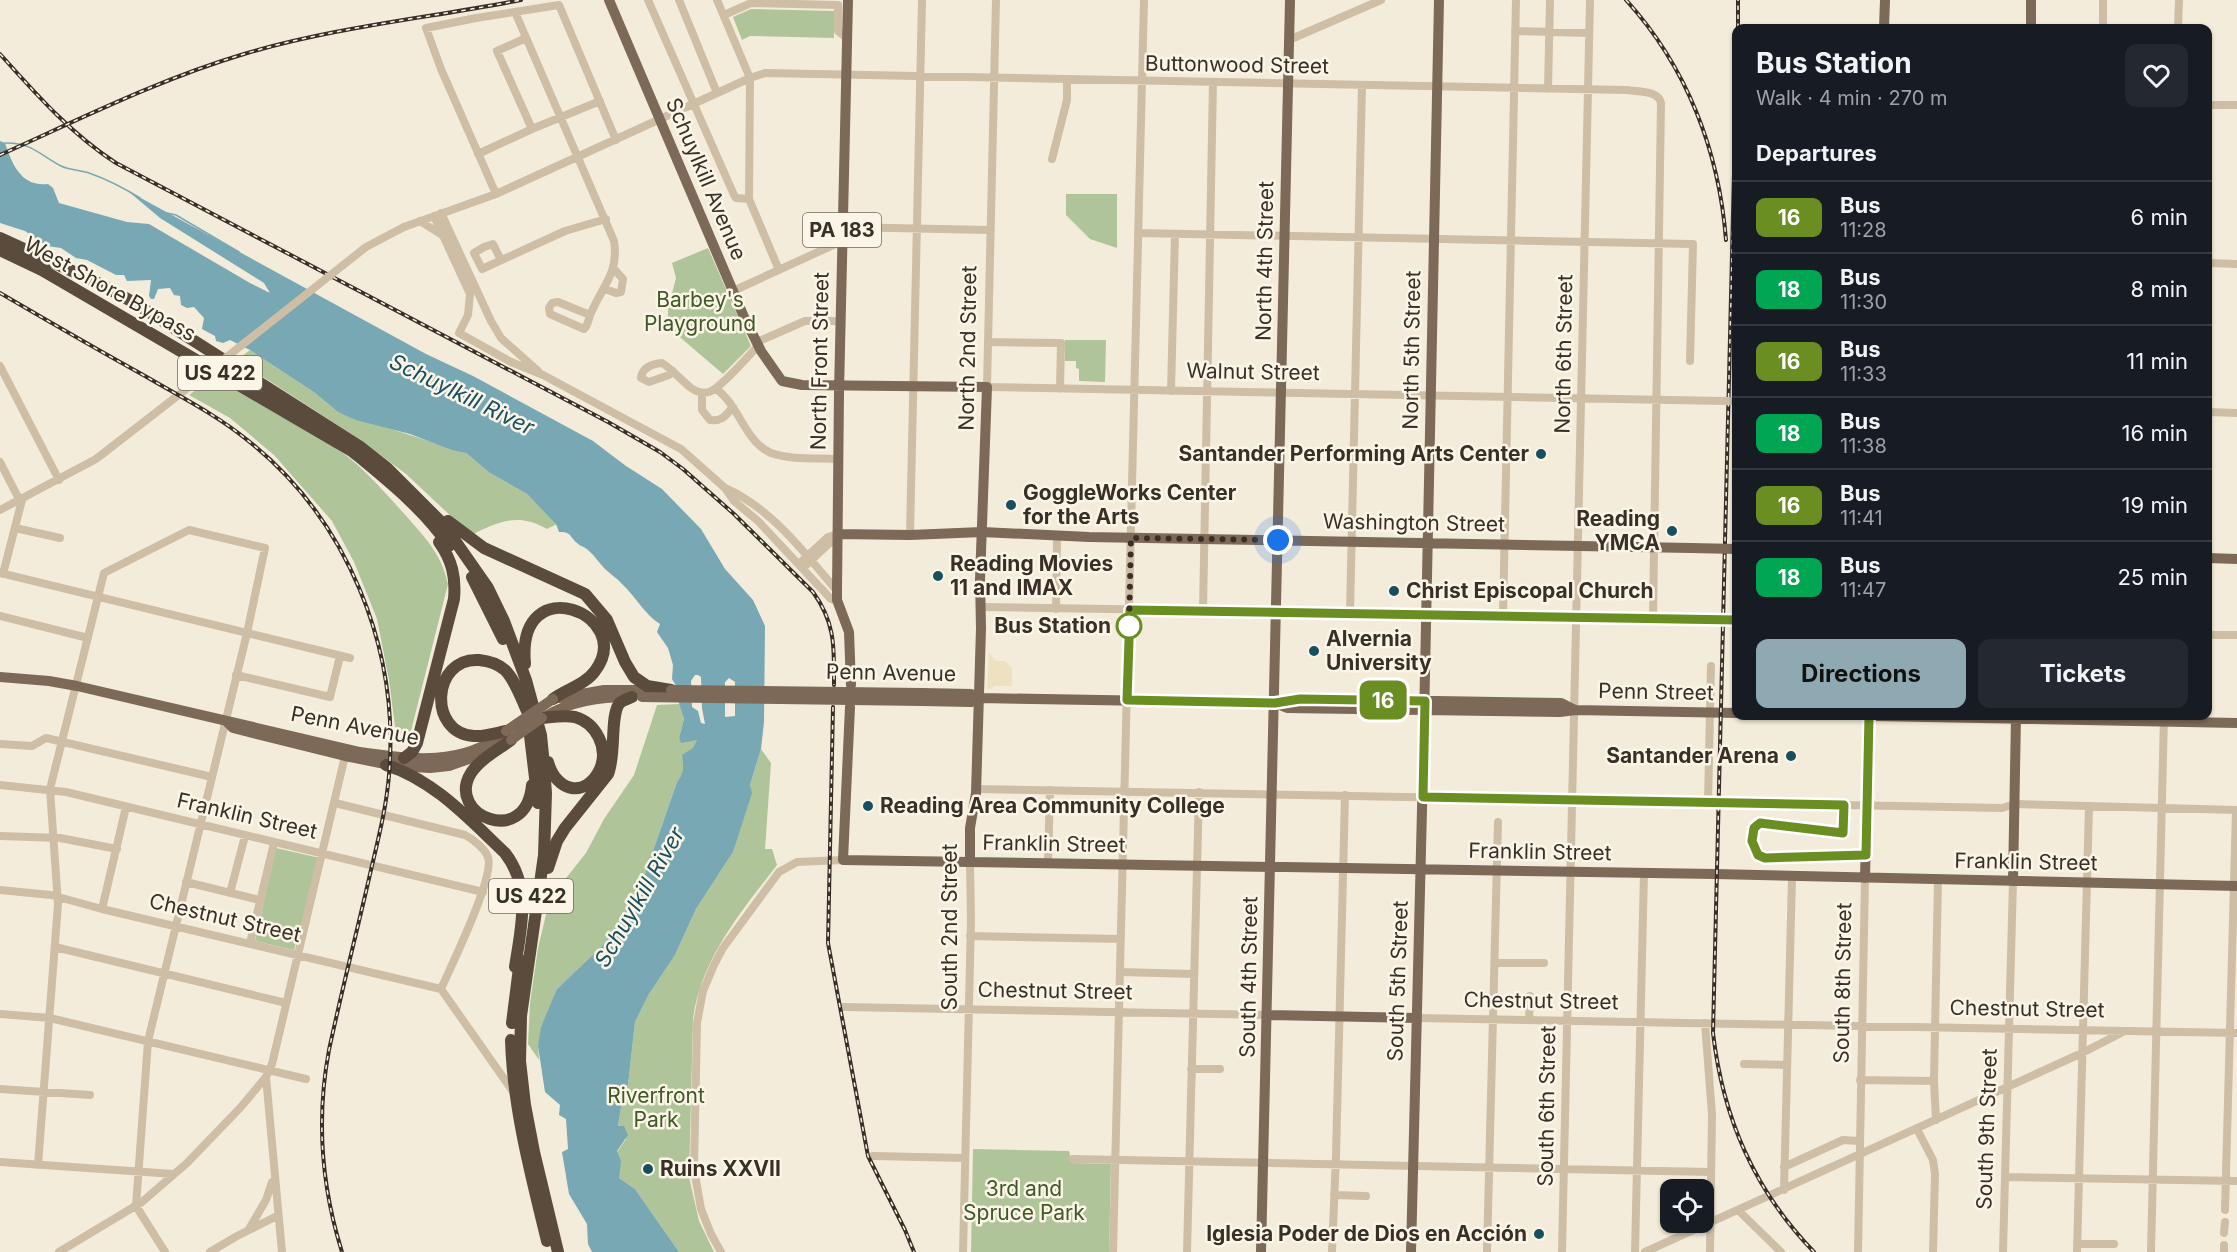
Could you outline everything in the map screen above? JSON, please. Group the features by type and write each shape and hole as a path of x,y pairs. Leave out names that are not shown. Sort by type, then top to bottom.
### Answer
{"highway":[{"name":"West Shore Bypass","path":"0,238 96,282 186,334 358,446 413,491 444,525 488,588 504,621 526,680 541,735 546,818 544,855 521,1016 512,1062 517,1106 550,1244 558,1252"},
{"name":"West Shore Bypass","path":"0,250 42,270 352,451 377,472 443,537 473,579 508,651 522,690 533,751 537,793 538,838 515,998 515,1040"},
{"path":"413,491 476,543 573,587 590,598 608,620 625,662 634,677 647,686 671,690"},
{"path":"404,758 412,752 417,743 454,599 455,580 452,568 446,553 425,518"},
{"path":"526,680 525,642 527,632 535,619 542,613 555,609 572,609 586,615 596,626 602,638 603,650 598,666 557,709 542,718"},
{"path":"508,735 473,736 461,733 448,721 442,710 440,696 444,682 455,668 475,660 488,661 499,666 511,679 527,711"},
{"path":"532,940 555,847 565,828 605,778 611,764 617,710 622,701 638,694"},
{"path":"541,735 551,772 557,782 576,788 591,781 601,766 600,740 595,730 586,723 557,709"},
{"path":"508,735 469,777 467,796 472,806 481,815 495,821 506,821 518,815 526,807 531,791 533,751"},
{"path":"387,765 412,775 437,791 505,853 514,865 521,885 523,903 514,971 515,998"}],"main road":[{"name":"Schuylkill Avenue","path":"609,0 733,291 757,344 774,370"},
{"name":"North Front Street","path":"848,0 840,321 837,595 849,632 851,685"},
{"name":"North 4th Street","path":"1275,703 1290,0"},
{"name":"North 5th Street","path":"1424,706 1439,0"},
{"path":"1884,24 1885,0"},
{"path":"2031,0 2031,24"},
{"name":"Walnut Street","path":"774,370 786,383 987,387"},
{"name":"North 2nd Street","path":"979,698 987,387"},
{"name":"Washington Street","path":"838,534 910,535 982,532 1131,538 1732,549"},
{"path":"981,557 985,546 995,537 1015,533"},
{"path":"943,534 972,541 977,545 981,557"},
{"path":"2212,558 2237,559"},
{"path":"978,729 970,712 957,698 970,686 980,666"},
{"name":"Penn Avenue","path":"0,677 77,686 234,721 372,757 387,765 430,768 449,766 481,756 508,735 557,709 604,690 638,694 922,697"},
{"name":"Penn Avenue","path":"638,694 671,690 957,698 971,694 979,698"},
{"name":"Penn Street","path":"979,698 1275,703 1296,699 1424,706 1561,703 1575,710 1732,713"},
{"name":"South 2nd Street","path":"970,862 970,828 976,789 979,698"},
{"name":"South 4th Street","path":"1261,1252 1275,703"},
{"name":"South 5th Street","path":"1411,1252 1424,706"},
{"path":"843,861 850,707"},
{"name":"Penn Avenue","path":"226,721 232,728 345,756 429,760 457,755 508,735 542,718"},
{"name":"South 8th Street","path":"1865,878 1869,720"},
{"name":"South 9th Street","path":"2013,881 2016,720"},
{"path":"2193,720 2237,723"},
{"name":"Franklin Street","path":"843,861 1271,866 2236,886"},
{"name":"Chestnut Street","path":"1268,1015 1417,1018"}],"street":[{"path":"648,0 734,195 736,198 749,199"},
{"path":"679,0 717,93"},
{"path":"717,0 750,78 749,199 779,270"},
{"path":"910,535 922,0"},
{"name":"North 2nd Street","path":"987,387 996,0"},
{"path":"1113,1252 1144,0"},
{"path":"1289,40 1381,0"},
{"path":"1503,615 1516,0"},
{"path":"1548,89 1550,0"},
{"name":"North 6th Street","path":"1575,710 1590,0"},
{"path":"2103,0 2103,24"},
{"path":"2178,24 2179,0"},
{"path":"724,15 751,3 838,5 838,31 847,38"},
{"path":"496,194 441,69 426,28 559,5 616,140"},
{"path":"515,12 614,241 616,253 614,269 590,315 589,324 584,330 550,314 549,308 552,303 558,302 590,315"},
{"path":"1515,31 1589,33"},
{"path":"526,38 497,51 532,129"},
{"name":"Buttonwood Street","path":"59,480 96,459 366,247 404,227 496,194 765,73 1627,90 1655,94 1660,98 1661,103 1658,243"},
{"path":"1052,159 1068,100 1067,79"},
{"path":"1203,611 1213,82"},
{"path":"1350,613 1362,85"},
{"path":"478,154 600,101"},
{"path":"2212,105 2237,105"},
{"path":"446,233 451,209"},
{"path":"438,214 470,294 470,306 459,333 670,442 725,488 742,496 769,517 791,539 837,595 831,599 758,521 734,501 725,488"},
{"path":"501,260 493,244 474,253 482,269 565,231 606,219"},
{"path":"420,221 446,233 501,338 543,375"},
{"path":"843,227 990,230"},
{"path":"1138,233 1693,244 1690,361"},
{"path":"1171,391 1175,234"},
{"path":"733,291 842,241"},
{"path":"1653,618 1658,243"},
{"path":"2212,263 2237,264"},
{"path":"604,289 616,293 623,289 623,279 614,269"},
{"path":"673,371 690,387 702,393 716,388 757,344 805,321 840,321"},
{"path":"988,342 1061,343 1060,389"},
{"path":"0,367 59,480 0,510"},
{"name":"Walnut Street","path":"987,387 1732,401"},
{"path":"716,388 760,445 770,452 785,456 838,459"},
{"path":"702,393 700,404 710,420 722,419 733,408"},
{"path":"2212,412 2237,413"},
{"path":"0,462 21,500 2,573 350,658"},
{"path":"15,528 60,538"},
{"path":"38,1165 58,896 50,789 104,573 189,530 265,548 247,633 148,1041 136,1206 165,1252"},
{"path":"801,566 838,534"},
{"path":"808,559 828,537 838,534"},
{"path":"1056,609 1057,536"},
{"path":"791,539 802,545 819,545"},
{"path":"980,607 1732,620"},
{"path":"0,616 88,638"},
{"path":"2212,635 2237,635"},
{"path":"236,675 330,697 340,656"},
{"path":"1708,802 1711,666"},
{"name":"South 6th Street","path":"1562,1252 1575,710"},
{"path":"2151,1252 2164,720"},
{"path":"0,744 32,746 46,738 212,777"},
{"path":"282,1252 273,1175 267,1074 323,854 345,756"},
{"name":"Franklin Street","path":"0,785 50,789 483,892"},
{"path":"976,789 2002,808 2015,804 2236,810 2234,1033 2225,1210"},
{"path":"1047,863 1050,790"},
{"path":"1186,1252 1199,792"},
{"path":"1332,1252 1346,795"},
{"path":"335,803 465,835 473,839 488,857 489,864 483,892 441,989 520,1104"},
{"path":"2089,806 2077,1248 2114,1244"},
{"path":"102,909 126,807"},
{"path":"1487,1252 1498,822"},
{"path":"0,836 60,838 117,848"},
{"path":"230,893 245,836"},
{"path":"250,944 274,843"},
{"path":"721,1252 701,1209 694,1169 697,1030 703,991 723,948 779,872 797,862 843,861"},
{"name":"South 2nd Street","path":"963,1252 970,862"},
{"path":"1635,1252 1644,873"},
{"path":"1784,1190 1792,877"},
{"name":"South 8th Street","path":"1858,1252 1865,878"},
{"path":"1936,1120 1934,1027 1938,879"},
{"name":"South 9th Street","path":"2003,1252 2013,881"},
{"path":"186,882 260,900"},
{"name":"Chestnut Street","path":"0,890 58,896 102,909 441,989"},
{"path":"970,936 1121,939"},
{"path":"55,947 286,1003"},
{"path":"1495,963 1544,963"},
{"path":"1120,972 1194,974"},
{"path":"1529,1020 1530,996"},
{"name":"Chestnut Street","path":"844,1007 1268,1015"},
{"path":"0,1014 50,1018 148,1041 267,1074 306,1079"},
{"name":"Chestnut Street","path":"1417,1018 2234,1033"},
{"path":"1705,1023 1711,1076 1711,1179"},
{"path":"1714,1222 2126,1031"},
{"path":"1744,1064 1787,1065"},
{"path":"1191,1069 1220,1069"},
{"path":"58,1252 136,1206 174,1174 240,1108 267,1074"},
{"path":"1860,1080 1934,1081"},
{"path":"0,1089 90,1095"},
{"path":"1917,1129 1933,1160 1935,1174 1933,1252"},
{"path":"1784,1167 1843,1140 1859,1141"},
{"path":"873,1156 964,1158"},
{"path":"1074,1159 1711,1172"},
{"path":"0,1162 174,1174"},
{"path":"249,1229 266,1200 273,1175"},
{"path":"2006,1177 2237,1181"},
{"path":"1334,1195 1366,1196"},
{"path":"1738,1210 1781,1252"},
{"path":"210,1252 249,1229 261,1226 277,1216"},
{"path":"2224,1233 2225,1222"},
{"path":"1645,1252 1688,1233"},
{"path":"1710,1252 1711,1233"}],"green space":[{"path":"751,9 834,11 834,38 750,36 742,40 733,17"},
{"path":"1066,194 1117,194 1117,248 1090,239 1066,215"},
{"name":"Barbey's Playground","path":"708,248 751,346 723,374 668,327 668,309 676,278 672,263"},
{"path":"1065,340 1106,340 1105,382 1079,381 1076,361 1065,361"},
{"path":"250,350 315,393 338,412 466,453 490,473 527,494 557,524 547,529 526,521 508,521 471,535 406,474 359,439 237,360"},
{"path":"216,378 297,423 352,460 408,518 438,556 448,584 411,731 407,735 396,734 389,680 377,619 354,562 332,521 274,455 230,418 189,395 211,379"},
{"path":"679,704 684,719 679,738 681,742 698,739 677,782 645,874 624,915 602,946 557,989 538,1046 539,1060 528,1044 530,1003 538,948 550,898 586,853 604,819 634,775 657,705"},
{"name":"Riverfront Park","path":"761,749 771,763 765,849 772,849 777,865 724,937 704,976 693,1019 689,1177 699,1221 714,1252 679,1252 635,1189 619,1178 617,1152 626,1139 618,1126 624,1089 628,1085 635,1022 649,994 675,955 696,909 733,852"},
{"path":"276,848 320,858 294,950 255,941"},
{"name":"3rd and Spruce Park","path":"973,1149 1069,1151 1072,1163 1111,1164 1109,1252 971,1252"}],"shaded area":[{"path":"989,653 996,661 1005,661 1012,668 1012,686 994,686 987,689"}],"water":[{"name":"Schuylkill River","path":"0,141 5,143 11,159 24,178 39,184 48,184 53,188 59,203 127,222 149,224 270,293 264,283 160,218 128,191 426,354 473,376 593,441 662,489 701,529 725,569 753,600 765,626 764,722 761,749 750,785 752,793 733,852 696,909 675,955 649,994 635,1022 628,1085 624,1089 618,1126 624,1126 628,1135 617,1151 621,1161 619,1178 635,1189 679,1252 592,1252 588,1244 587,1224 569,1194 562,1152 568,1149 566,1119 559,1115 560,1105 545,1092 538,1046 541,1027 557,989 602,946 624,915 645,874 682,773 682,755 693,748 697,740 681,743 679,738 684,719 679,704 681,694 672,679 673,665 668,648 657,632 660,624 588,550 568,533 559,532 556,524 527,494 490,473 466,453 410,434 356,420 338,412 315,393 250,350 230,340 223,343 216,341 215,336 202,329 204,318 194,307 187,308 181,305 180,296 174,295 170,288 158,289 154,299 151,299 149,296 151,280 127,281 124,275 116,275 87,260 76,258 61,248 47,246 25,231 0,223","holes":["695,675 701,677 705,724 701,723 698,711 692,707 691,681","729,678 735,682 735,716 725,717 725,682"]}],"waterway":[{"path":"5,143 29,147 61,166 95,175 140,198"},
{"path":"167,213 176,215 239,252"}],"railway":[{"path":"0,155 151,87 244,54 347,30 521,0"},
{"path":"1626,0 1648,26 1666,53 1683,82 1696,112 1716,174 1726,240"},
{"path":"1738,0 1738,24"},
{"path":"0,54 69,126 116,163 608,422 660,452 683,469 734,514 813,592 830,626 834,685"},
{"path":"1732,256 1713,1033 1725,1094 1745,1151 1774,1204 1814,1252"},
{"path":"0,293 197,406 246,439 282,471 312,507 339,547 360,589 375,634 386,680 390,727 389,775 386,802 325,1076 322,1127 325,1177 342,1252"},
{"path":"833,707 828,943 868,1156 914,1252"}],"bus line":[{"name":"16","path":"1732,620 1130,610 1127,700 1275,703 1300,699 1425,701 1423,797 1844,805 1843,833 1760,823 1754,828 1752,835 1753,848 1758,855 1765,858 1866,855 1869,720"}],"place":[{"name":"Santander Performing Arts Center","path":"1541,454"},
{"name":"GoggleWorks Center for the Arts","path":"1011,505"},
{"name":"Reading YMCA","path":"1672,531"},
{"name":"Reading Movies 11 and IMAX","path":"938,576"},
{"name":"Christ Episcopal Church","path":"1394,591"},
{"name":"Bus Station","path":"1129,626"},
{"name":"Alvernia University","path":"1314,651"},
{"name":"Santander Arena","path":"1791,756"},
{"name":"Reading Area Community College","path":"868,806"},
{"name":"Ruins XXVII","path":"648,1169"},
{"name":"Iglesia Poder de Dios en Acción","path":"1539,1234"}],"route":[{"path":"1129,626 1129,628 1131,538 1278,540"}]}
